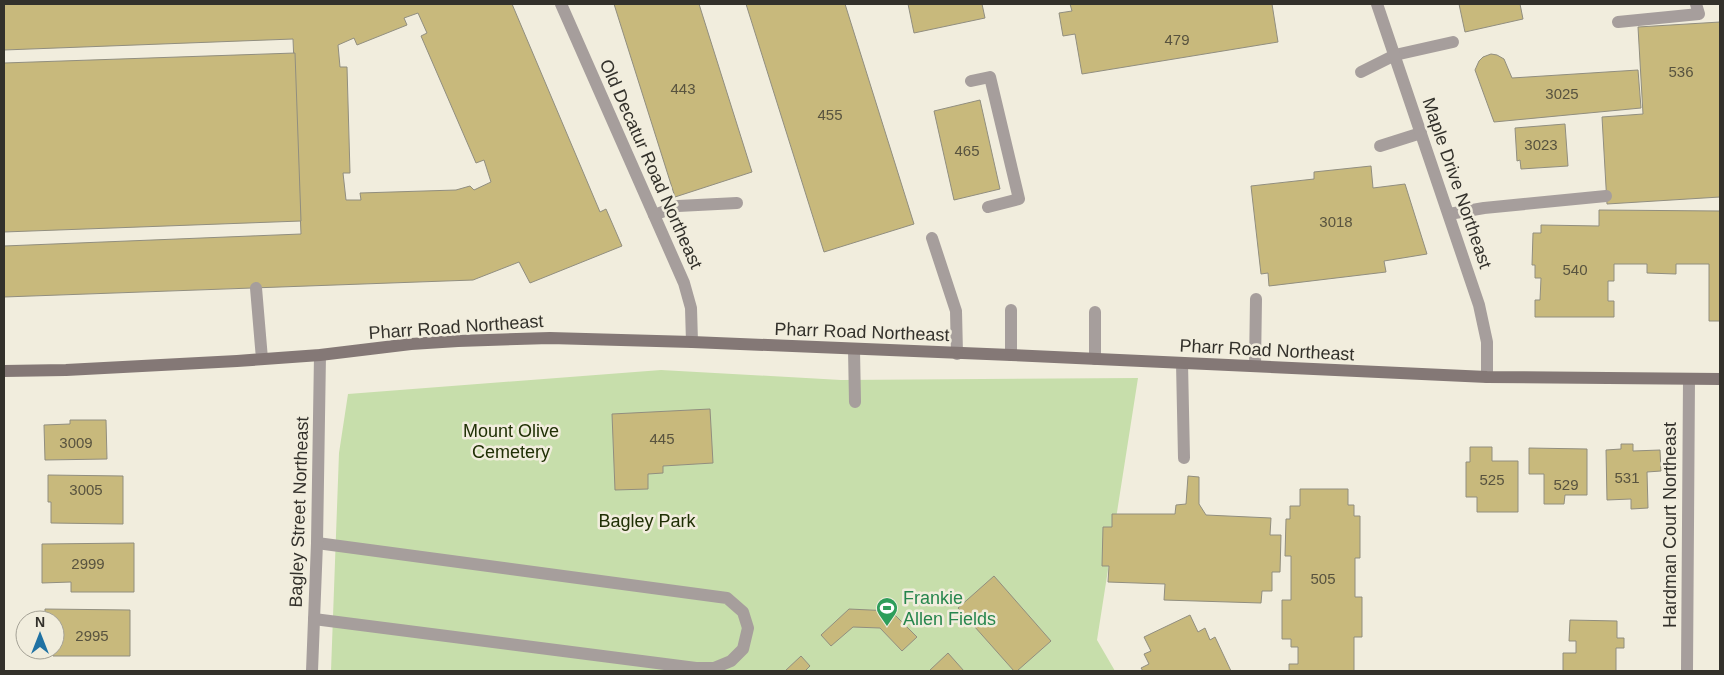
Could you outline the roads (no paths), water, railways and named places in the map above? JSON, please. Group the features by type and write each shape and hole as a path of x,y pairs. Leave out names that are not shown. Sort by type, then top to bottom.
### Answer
{"street":[{"name":"Old Decatur Road Northeast","path":"561,4 684,283 691,308 692,342"},
{"name":"Maple Drive Northeast","path":"1377,4 1479,305 1488,342 1488,377"},
{"path":"1618,22 1699,14 1696,4"},
{"path":"1361,72 1395,55 1453,42"},
{"path":"971,81 990,77 1019,199 988,207"},
{"path":"1380,146 1421,132"},
{"path":"1449,214 1484,208 1606,196"},
{"path":"654,215 678,206 737,203"},
{"path":"932,238 956,311 957,354"},
{"path":"256,288 262,359"},
{"path":"1255,366 1256,299"},
{"path":"1010,355 1011,310"},
{"path":"1096,312 1096,359"},
{"name":"Pharr Road Northeast","path":"4,372 262,359 320,355 412,344 560,338 1010,355 1488,377 1720,379"},
{"path":"854,350 855,402"},
{"name":"Bagley Street Northeast","path":"312,671 317,543 320,355"},
{"path":"1182,363 1184,458"},
{"name":"Hardman Court Northeast","path":"1687,671 1689,379"},
{"path":"314,619 696,668 714,668 731,661 743,649 748,628 743,612 727,598 317,543"}],"place":[{"name":"Frankie Allen Fields","path":"887,627"}],"park label":[{"name":"Mount Olive Cemetery","path":"511,441"},
{"name":"Bagley Park","path":"647,521"}]}
